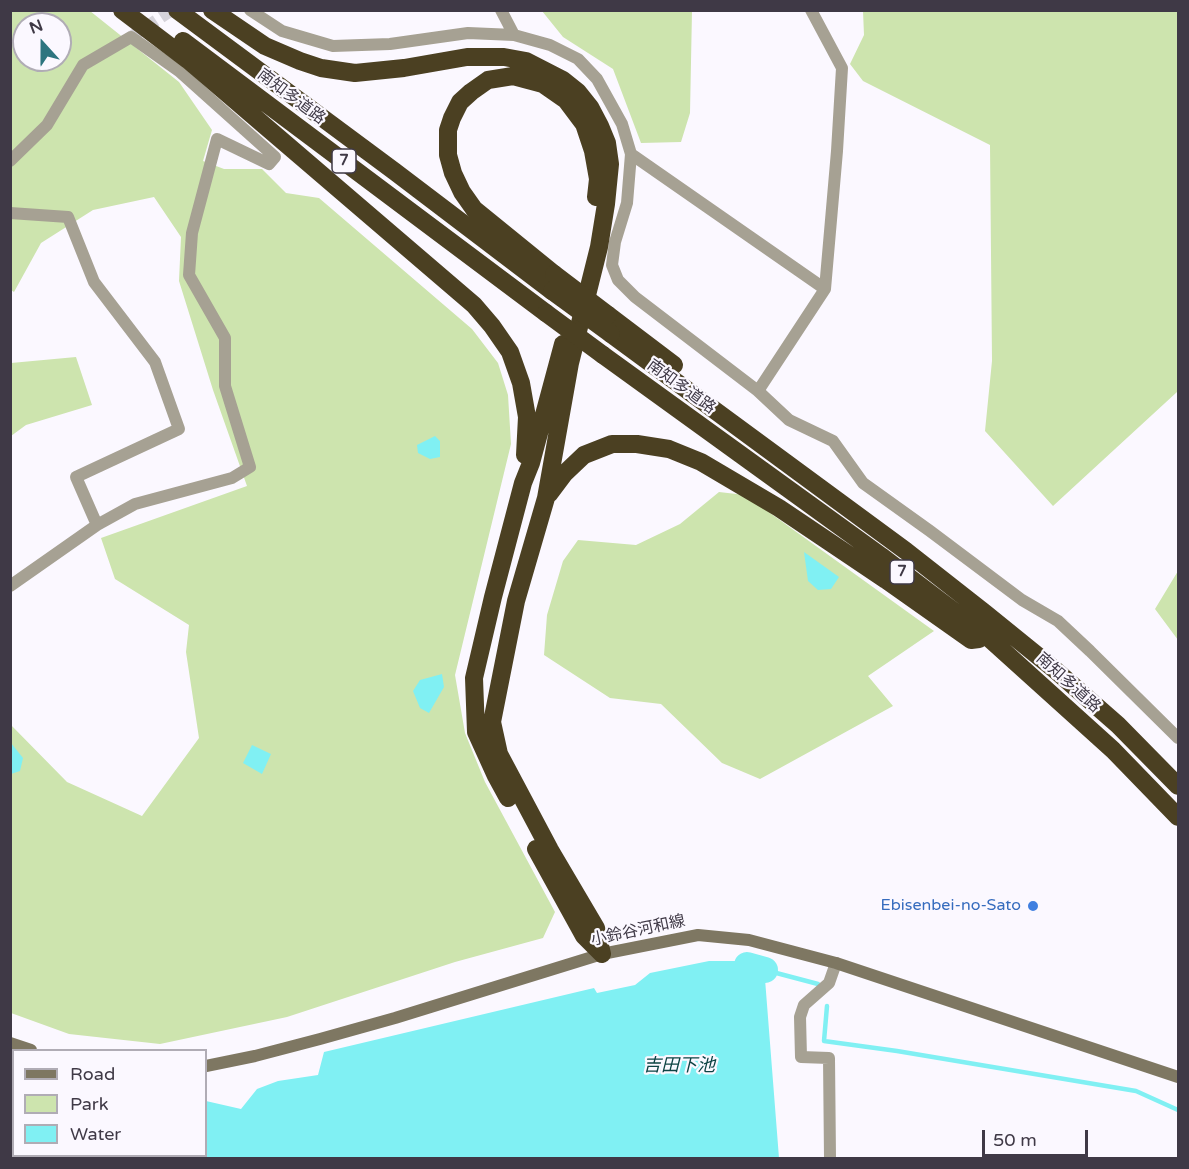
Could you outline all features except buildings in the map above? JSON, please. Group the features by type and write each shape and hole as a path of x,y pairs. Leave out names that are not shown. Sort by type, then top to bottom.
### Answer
{"highway":[{"path":"122,10 188,60 474,306 492,326 510,352 521,382 526,417 523,483"},
{"name":"南知多道路","path":"141,10 546,313 881,556 990,639 1113,750 1179,817"},
{"name":"南知多道路","path":"177,10 394,171 553,283 611,334 906,551 1054,669 1118,726 1179,786"},
{"path":"212,10 265,46 321,68 355,73 404,68 467,57 504,57 526,61 563,80 578,92 590,107 600,126 607,143 610,164 598,248 570,363 546,498 516,601 492,722 499,754 596,928 602,954"},
{"path":"602,954 584,936 496,776 477,732 474,678 493,597 523,483 534,452 586,250 598,179 593,151 584,124 566,100 543,84 513,76 489,80 471,92 460,102 452,118 448,130 448,155 462,192 474,209 553,283 608,315 723,401 728,419"},
{"path":"546,498 564,474 584,455 612,444 637,444 669,449 700,462 780,508 971,640 990,639"}],"main road":[{"name":"小鈴谷河和線","path":"207,1066 331,1036 602,954 698,935 749,940 836,963 1179,1077"},
{"path":"10,1043 28,1049"}],"street":[{"path":"250,10 282,31 333,46 390,44 468,33 514,34 550,45 578,59 597,79 622,124 631,153 627,203 615,242 612,265 618,280 635,297 758,391 789,420 833,441 863,483 1022,600 1058,621 1179,738"},
{"path":"501,10 514,34"},
{"path":"758,391 825,289 842,68 811,10"},
{"path":"10,161 47,125 83,65 131,37 179,71 275,157 269,164 217,140 192,232 189,275 225,338 225,386 250,467 232,478 135,504 97,525 10,586"},
{"path":"631,153 825,289"},
{"path":"10,213 68,217 93,282 155,362 179,429 76,477 97,525"},
{"path":"830,1158 829,1058 801,1057 800,1017 804,1005 829,983 836,963"}],"green space":[{"path":"11,11 90,11 179,82 212,130 203,161 224,169 262,169 286,193 319,198 472,329 498,363 508,395 511,444 455,675 465,733 485,782 555,912 543,938 455,962 287,1017 160,1044 69,1034 11,1013 10,724 67,782 142,816 199,738 186,652 189,625 115,579 101,538 247,486 213,390 179,281 181,237 154,197 93,210 41,243 14,292 11,290"},
{"path":"542,11 692,11 690,113 681,142 641,143 613,69 563,37"},
{"path":"863,11 1178,11 1177,392 1053,506 985,431 992,361 990,145 863,81 850,64 864,35"},
{"path":"76,357 92,405 26,425 11,436 11,363"},
{"path":"719,492 745,495 934,631 868,676 893,706 760,779 722,763 661,704 610,698 544,655 547,615 563,561 578,540 636,545 680,524"},
{"path":"1178,571 1178,640 1155,609"},
{"path":"11,1050 12,1157 79,1158 11,1158"}],"water":[{"path":"435,436 440,441 440,457 430,459 418,453 417,445"},
{"path":"804,552 839,577 831,589 818,590 808,581"},
{"path":"442,674 444,687 429,713 420,708 413,691 420,680"},
{"path":"11,743 23,758 20,771 11,774"},
{"path":"252,745 271,754 262,774 243,763"},
{"name":"吉田下池","path":"709,961 748,961 746,970 765,979 779,1158 112,1157 207,1157 207,1101 241,1109 257,1089 278,1081 318,1075 324,1052 594,988 597,993 635,985 650,973"}],"waterway":[{"path":"747,965 765,970"},
{"path":"765,970 818,984"},
{"path":"827,1006 824,1041 1136,1091 1178,1110"}],"tunnel":[{"path":"131,37 172,10"}],"place":[{"name":"Ebisenbei-no-Sato","path":"1033,906"}]}
